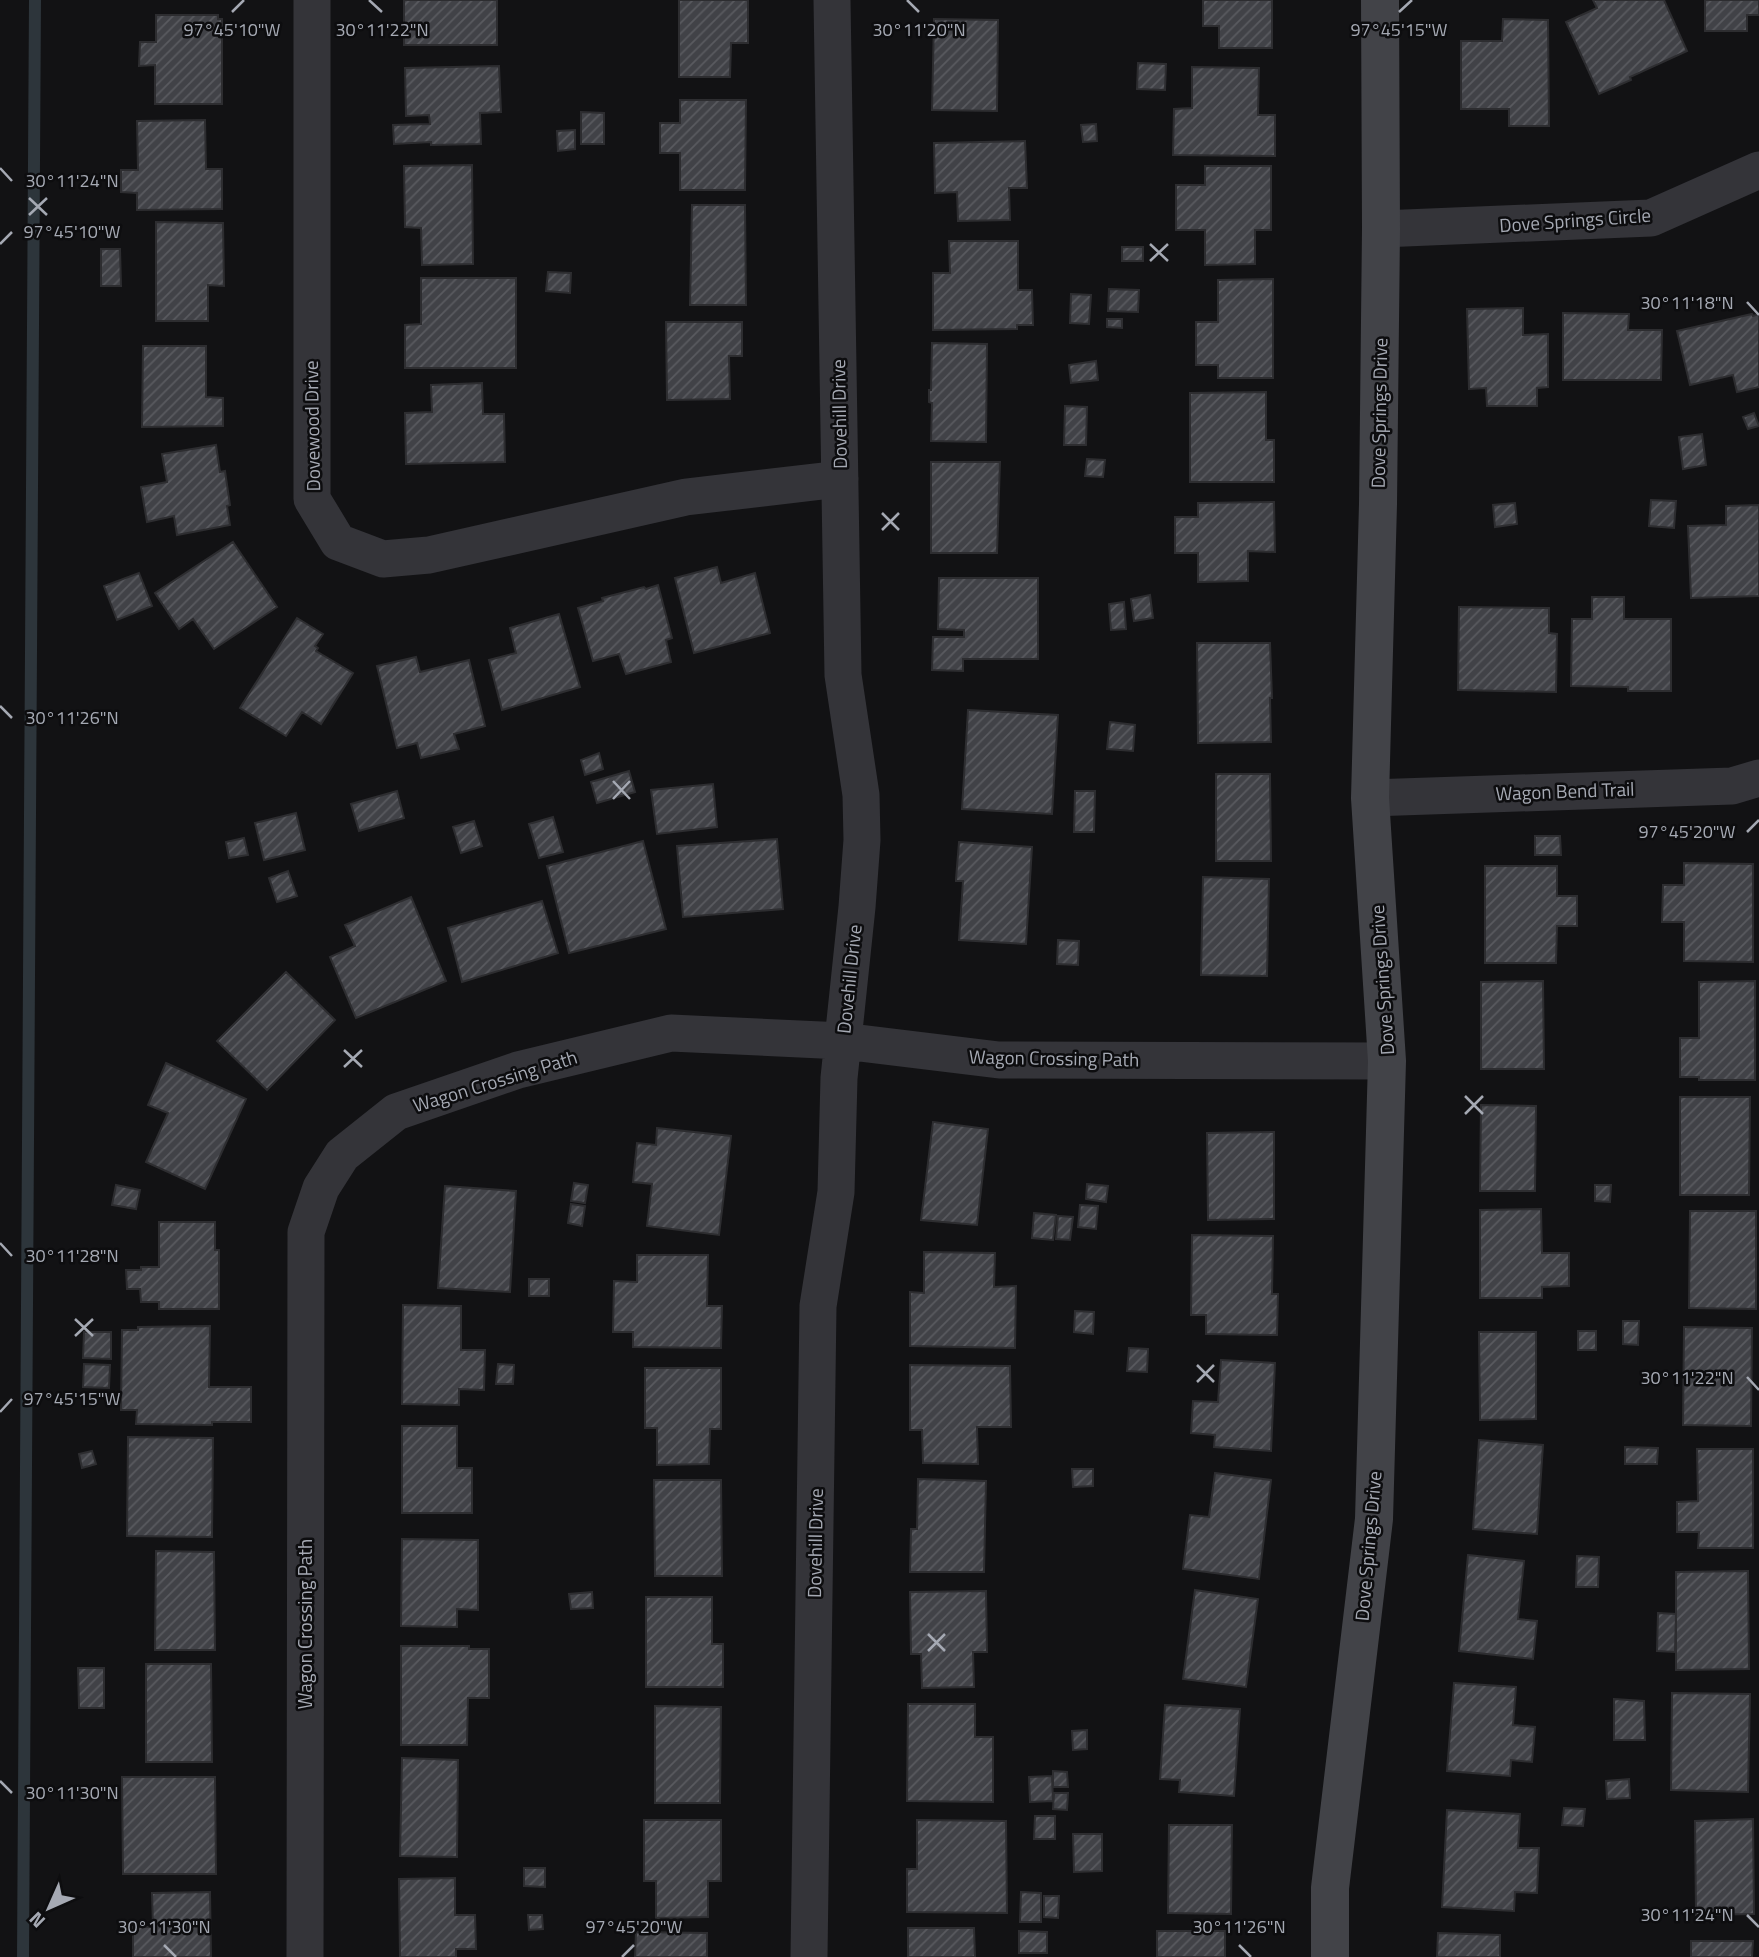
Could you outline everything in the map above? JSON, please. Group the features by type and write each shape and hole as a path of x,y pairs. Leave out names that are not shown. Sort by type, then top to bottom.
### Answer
{"street":[{"name":"Dovewood Drive","path":"312,0 312,499 338,542 383,559 429,555 686,497 840,479"},
{"name":"Dovehill Drive","path":"809,1957 818,1306 836,1192 839,1079 862,840 861,795 843,675 832,0"},
{"name":"Dove Springs Drive","path":"1329,1957 1329,1888 1374,1519 1387,1061 1370,798 1378,504 1380,0"},
{"name":"Dove Springs Circle","path":"1381,229 1651,218 1759,170"},
{"name":"Wagon Bend Trail","path":"1370,798 1732,786 1759,778"},
{"name":"Wagon Crossing Path","path":"305,1957 306,1232 321,1188 342,1155 396,1112 518,1070 671,1033 843,1041 999,1060 1387,1061"}],"building":[{"path":"404,0 497,0 497,45 404,45"},
{"path":"679,0 748,0 748,43 731,43 730,77 679,77"},
{"path":"1203,0 1272,0 1272,48 1219,48 1219,26 1203,26"},
{"path":"1593,0 1664,0 1687,51 1599,94 1566,22 1597,8"},
{"path":"1705,0 1759,0 1759,15 1747,15 1747,31 1705,31"},
{"path":"156,15 218,15 218,19 222,19 222,104 155,104 155,65 139,66 140,42 156,42"},
{"path":"934,19 998,20 997,111 932,110"},
{"path":"1503,19 1548,20 1549,126 1509,126 1509,109 1461,109 1461,41 1502,41"},
{"path":"1138,63 1166,64 1165,90 1137,89"},
{"path":"499,66 501,112 480,113 481,144 394,144 393,125 430,124 429,115 406,116 405,68"},
{"path":"1192,67 1259,68 1258,115 1275,115 1275,156 1173,155 1174,109 1192,108"},
{"path":"680,100 746,100 745,190 680,190 680,153 660,153 660,123 680,123"},
{"path":"581,112 604,113 604,144 581,144"},
{"path":"205,120 206,169 222,169 222,209 137,210 137,193 121,192 121,170 138,170 137,121"},
{"path":"1096,124 1097,141 1083,142 1081,125"},
{"path":"575,130 575,149 558,151 557,131"},
{"path":"1025,141 1027,188 1009,188 1010,220 958,221 957,192 935,193 934,143"},
{"path":"472,165 473,264 422,265 421,228 405,227 404,166"},
{"path":"1205,166 1271,166 1271,230 1255,230 1255,264 1205,265 1205,230 1176,230 1176,185 1205,185"},
{"path":"692,205 745,205 746,305 690,305"},
{"path":"156,222 223,223 224,286 208,285 208,321 156,321"},
{"path":"949,241 1018,241 1018,290 1032,290 1033,325 1017,325 1017,329 933,330 933,273 950,273"},
{"path":"1122,247 1143,247 1143,261 1122,261"},
{"path":"101,249 120,249 121,286 101,286"},
{"path":"548,272 571,273 570,293 546,291"},
{"path":"421,278 516,278 516,368 405,368 405,325 421,324"},
{"path":"1273,279 1273,378 1218,378 1218,365 1196,365 1196,322 1218,322 1218,280"},
{"path":"1109,289 1139,290 1138,312 1108,311"},
{"path":"1071,294 1091,295 1089,324 1070,323"},
{"path":"1523,308 1523,335 1548,334 1548,387 1537,388 1537,406 1487,406 1486,388 1469,389 1467,309"},
{"path":"1563,313 1629,314 1628,330 1662,330 1661,380 1563,380"},
{"path":"1759,314 1759,387 1737,392 1733,375 1690,385 1677,331"},
{"path":"1107,319 1122,319 1122,328 1107,327"},
{"path":"666,322 742,322 742,356 729,356 730,399 667,400"},
{"path":"932,343 987,344 986,442 931,441 932,403 929,402 929,390"},
{"path":"143,346 206,346 206,397 223,398 223,426 142,427"},
{"path":"1096,361 1098,380 1071,383 1069,365"},
{"path":"482,383 483,414 504,414 505,462 406,464 405,413 432,412 431,385"},
{"path":"1266,392 1266,440 1274,440 1274,482 1190,482 1190,393"},
{"path":"1065,406 1087,407 1086,445 1064,445"},
{"path":"1754,413 1759,426 1748,429 1743,417"},
{"path":"1702,434 1706,465 1683,469 1679,437"},
{"path":"216,445 220,472 225,471 230,525 177,535 174,516 147,522 141,487 167,482 162,454"},
{"path":"1087,459 1105,460 1103,477 1085,476"},
{"path":"931,462 1000,462 997,553 931,553"},
{"path":"1651,500 1676,501 1674,528 1649,526"},
{"path":"1274,502 1275,552 1248,551 1248,581 1198,582 1198,553 1175,553 1175,517 1198,517 1198,503"},
{"path":"1515,503 1517,524 1495,527 1493,505"},
{"path":"1759,505 1759,596 1691,598 1688,526 1726,525 1726,506"},
{"path":"233,542 277,607 214,649 193,619 179,629 155,593"},
{"path":"717,567 721,583 755,573 770,633 694,653 675,578"},
{"path":"139,573 152,606 117,620 104,586"},
{"path":"939,578 1038,578 1038,659 963,659 963,671 932,670 933,637 964,637 964,630 938,629"},
{"path":"658,585 672,638 666,640 671,662 626,674 619,654 593,661 578,608 603,601 602,598"},
{"path":"1150,595 1153,618 1134,621 1131,599"},
{"path":"1592,597 1624,597 1624,619 1671,619 1671,691 1628,691 1628,687 1571,686 1572,619 1592,619"},
{"path":"1124,602 1126,629 1111,630 1109,604"},
{"path":"1459,607 1549,608 1549,633 1557,634 1556,692 1458,690"},
{"path":"559,614 580,687 502,710 489,660 516,653 510,628"},
{"path":"297,618 323,634 315,646 318,648 316,651 353,673 321,724 302,712 286,736 240,708"},
{"path":"1197,643 1270,643 1271,742 1198,743"},
{"path":"416,657 420,672 469,660 485,726 454,734 459,749 421,758 417,743 397,748 377,666"},
{"path":"968,710 1058,715 1052,814 962,809"},
{"path":"1110,722 1135,725 1133,751 1107,749"},
{"path":"599,753 603,769 585,775 581,760"},
{"path":"629,771 635,792 597,803 591,782"},
{"path":"1216,774 1270,774 1271,861 1216,861"},
{"path":"713,784 717,827 657,834 651,790"},
{"path":"397,791 404,818 359,831 351,804"},
{"path":"1075,791 1095,791 1094,832 1074,832"},
{"path":"296,813 305,850 264,860 255,823"},
{"path":"553,817 563,852 539,858 529,824"},
{"path":"474,821 482,846 461,853 453,827"},
{"path":"1535,836 1560,836 1561,855 1535,855"},
{"path":"244,838 248,855 229,858 226,842"},
{"path":"777,839 783,909 683,917 677,846"},
{"path":"643,841 666,929 569,953 547,866"},
{"path":"959,842 1032,847 1026,944 959,940 963,881 956,881"},
{"path":"1684,863 1753,864 1753,962 1684,961 1684,922 1662,922 1663,885 1684,885"},
{"path":"1485,866 1557,866 1557,896 1577,896 1577,926 1557,926 1556,963 1485,963"},
{"path":"288,871 297,896 277,902 269,878"},
{"path":"1203,877 1269,879 1267,976 1201,975"},
{"path":"411,897 446,981 356,1018 330,957 355,946 345,925"},
{"path":"542,901 558,953 462,982 448,928"},
{"path":"1058,940 1079,941 1078,965 1057,964"},
{"path":"286,972 335,1020 267,1090 217,1041"},
{"path":"1543,981 1544,1069 1481,1069 1481,982"},
{"path":"1755,981 1755,1080 1699,1080 1699,1077 1680,1077 1680,1038 1699,1038 1699,982"},
{"path":"166,1063 246,1099 205,1189 146,1162 168,1113 148,1105"},
{"path":"1680,1097 1750,1097 1749,1195 1680,1195"},
{"path":"1481,1105 1536,1106 1535,1191 1480,1191"},
{"path":"933,1122 988,1129 977,1225 921,1220"},
{"path":"657,1128 731,1136 719,1235 647,1226 652,1184 633,1182 637,1143 656,1145"},
{"path":"1274,1132 1274,1219 1208,1220 1207,1133"},
{"path":"574,1183 588,1185 585,1203 571,1201"},
{"path":"1087,1184 1108,1186 1106,1202 1086,1199"},
{"path":"116,1185 140,1190 136,1209 112,1205"},
{"path":"1595,1185 1611,1185 1610,1202 1595,1201"},
{"path":"445,1186 516,1191 510,1292 438,1288"},
{"path":"571,1204 585,1206 582,1226 568,1223"},
{"path":"1080,1205 1098,1206 1096,1229 1078,1227"},
{"path":"1541,1209 1542,1253 1569,1253 1569,1286 1542,1287 1542,1298 1480,1298 1480,1210"},
{"path":"1690,1211 1756,1211 1756,1309 1689,1308"},
{"path":"1034,1213 1056,1215 1053,1240 1032,1238"},
{"path":"1058,1216 1073,1217 1070,1240 1056,1239"},
{"path":"159,1222 215,1222 215,1250 219,1250 219,1309 159,1309 159,1302 141,1302 140,1289 127,1289 126,1270 159,1267"},
{"path":"1192,1235 1273,1236 1272,1294 1278,1294 1277,1335 1206,1334 1206,1315 1191,1315"},
{"path":"924,1252 995,1253 994,1287 1016,1286 1015,1348 910,1346 910,1292 924,1293"},
{"path":"637,1255 708,1255 707,1306 722,1306 721,1348 633,1347 633,1332 613,1332 614,1281 637,1282"},
{"path":"529,1279 549,1279 549,1296 529,1296"},
{"path":"403,1305 461,1306 461,1350 485,1350 484,1390 459,1389 459,1405 402,1404"},
{"path":"1075,1311 1094,1312 1093,1334 1074,1332"},
{"path":"1623,1321 1639,1321 1638,1345 1623,1344"},
{"path":"210,1326 209,1387 251,1387 251,1422 212,1422 212,1425 136,1424 137,1410 121,1410 122,1330 138,1330 138,1327"},
{"path":"1684,1327 1752,1328 1751,1426 1683,1425"},
{"path":"1578,1331 1596,1331 1596,1350 1578,1350"},
{"path":"84,1332 111,1332 111,1359 83,1358"},
{"path":"1479,1332 1536,1332 1536,1419 1480,1420"},
{"path":"1129,1348 1148,1349 1147,1372 1127,1371"},
{"path":"1221,1360 1275,1363 1271,1451 1214,1447 1215,1435 1191,1433 1193,1401 1218,1402"},
{"path":"84,1364 110,1365 109,1388 83,1387"},
{"path":"498,1364 514,1365 513,1384 496,1384"},
{"path":"910,1365 1010,1366 1011,1427 977,1427 978,1464 923,1463 922,1430 910,1430"},
{"path":"645,1368 721,1368 721,1429 710,1429 709,1464 657,1465 657,1428 645,1428"},
{"path":"402,1426 457,1426 457,1468 472,1468 472,1513 402,1513"},
{"path":"128,1437 213,1438 212,1537 127,1536"},
{"path":"1479,1440 1543,1445 1537,1534 1473,1529"},
{"path":"1625,1447 1658,1448 1657,1464 1625,1464"},
{"path":"1697,1449 1753,1449 1753,1548 1698,1548 1699,1532 1677,1532 1677,1502 1698,1501"},
{"path":"92,1451 96,1464 82,1468 79,1454"},
{"path":"1072,1469 1093,1469 1093,1486 1073,1487"},
{"path":"1215,1473 1271,1480 1259,1579 1183,1569 1190,1515 1209,1517"},
{"path":"918,1479 986,1481 984,1572 910,1572 911,1529 917,1529"},
{"path":"654,1480 721,1480 722,1576 655,1576"},
{"path":"402,1539 478,1540 478,1610 457,1609 457,1627 401,1626"},
{"path":"156,1551 214,1552 215,1650 155,1650"},
{"path":"1468,1555 1524,1561 1518,1619 1537,1621 1533,1659 1459,1651"},
{"path":"1577,1556 1599,1557 1598,1587 1576,1587"},
{"path":"1748,1571 1749,1669 1676,1670 1676,1572"},
{"path":"1195,1590 1258,1599 1246,1687 1183,1679"},
{"path":"986,1591 987,1652 973,1652 974,1687 922,1688 921,1654 911,1654 910,1592"},
{"path":"592,1592 593,1608 571,1609 569,1594"},
{"path":"646,1597 712,1597 712,1644 723,1644 723,1687 646,1687"},
{"path":"1658,1613 1676,1614 1675,1652 1657,1651"},
{"path":"401,1646 469,1646 469,1649 489,1649 489,1698 468,1698 467,1745 401,1745"},
{"path":"146,1664 211,1664 212,1762 146,1762"},
{"path":"78,1668 104,1668 104,1708 79,1708"},
{"path":"1454,1683 1516,1687 1513,1725 1535,1727 1532,1762 1511,1760 1510,1776 1447,1771"},
{"path":"1672,1693 1750,1694 1748,1792 1671,1790"},
{"path":"1614,1699 1644,1701 1645,1740 1614,1740"},
{"path":"908,1704 975,1704 975,1737 993,1737 993,1802 907,1801"},
{"path":"1165,1705 1240,1709 1234,1796 1179,1792 1180,1780 1160,1779"},
{"path":"655,1706 721,1707 720,1803 655,1803"},
{"path":"1087,1730 1087,1749 1073,1750 1072,1731"},
{"path":"402,1758 458,1760 457,1857 400,1856"},
{"path":"1053,1771 1067,1772 1068,1787 1053,1787"},
{"path":"1052,1776 1053,1801 1030,1802 1029,1777"},
{"path":"122,1777 215,1777 216,1874 123,1874"},
{"path":"1629,1779 1630,1798 1607,1799 1606,1781"},
{"path":"1054,1793 1068,1793 1067,1810 1053,1809"},
{"path":"1564,1808 1585,1809 1583,1826 1562,1825"},
{"path":"1447,1810 1520,1814 1518,1848 1539,1848 1537,1893 1515,1892 1514,1911 1442,1907"},
{"path":"1035,1816 1055,1816 1055,1839 1034,1839"},
{"path":"1753,1819 1754,1914 1696,1915 1695,1821"},
{"path":"644,1820 721,1820 721,1881 708,1881 708,1917 656,1918 656,1881 644,1881"},
{"path":"917,1820 1006,1821 1007,1913 907,1912 907,1869 917,1869"},
{"path":"1169,1825 1232,1825 1231,1914 1168,1913"},
{"path":"1073,1834 1102,1834 1102,1871 1074,1872"},
{"path":"524,1868 545,1868 545,1887 524,1886"},
{"path":"455,1878 455,1915 475,1915 476,1949 456,1949 456,1957 400,1957 399,1879"},
{"path":"210,1892 211,1957 133,1957 133,1927 153,1927 152,1893"},
{"path":"1021,1892 1041,1893 1041,1922 1020,1922"},
{"path":"1044,1896 1059,1896 1058,1918 1044,1917"},
{"path":"528,1915 542,1915 543,1929 529,1930"},
{"path":"908,1928 974,1928 975,1957 908,1957"},
{"path":"1019,1931 1047,1932 1047,1953 1019,1953"},
{"path":"1157,1931 1225,1931 1225,1957 1157,1957"},
{"path":"636,1932 707,1933 707,1957 635,1957"},
{"path":"1438,1933 1500,1935 1500,1957 1437,1957"},
{"path":"1691,1941 1753,1941 1752,1957 1691,1957"}],"waterway":[{"path":"23,1957 35,0"}]}
